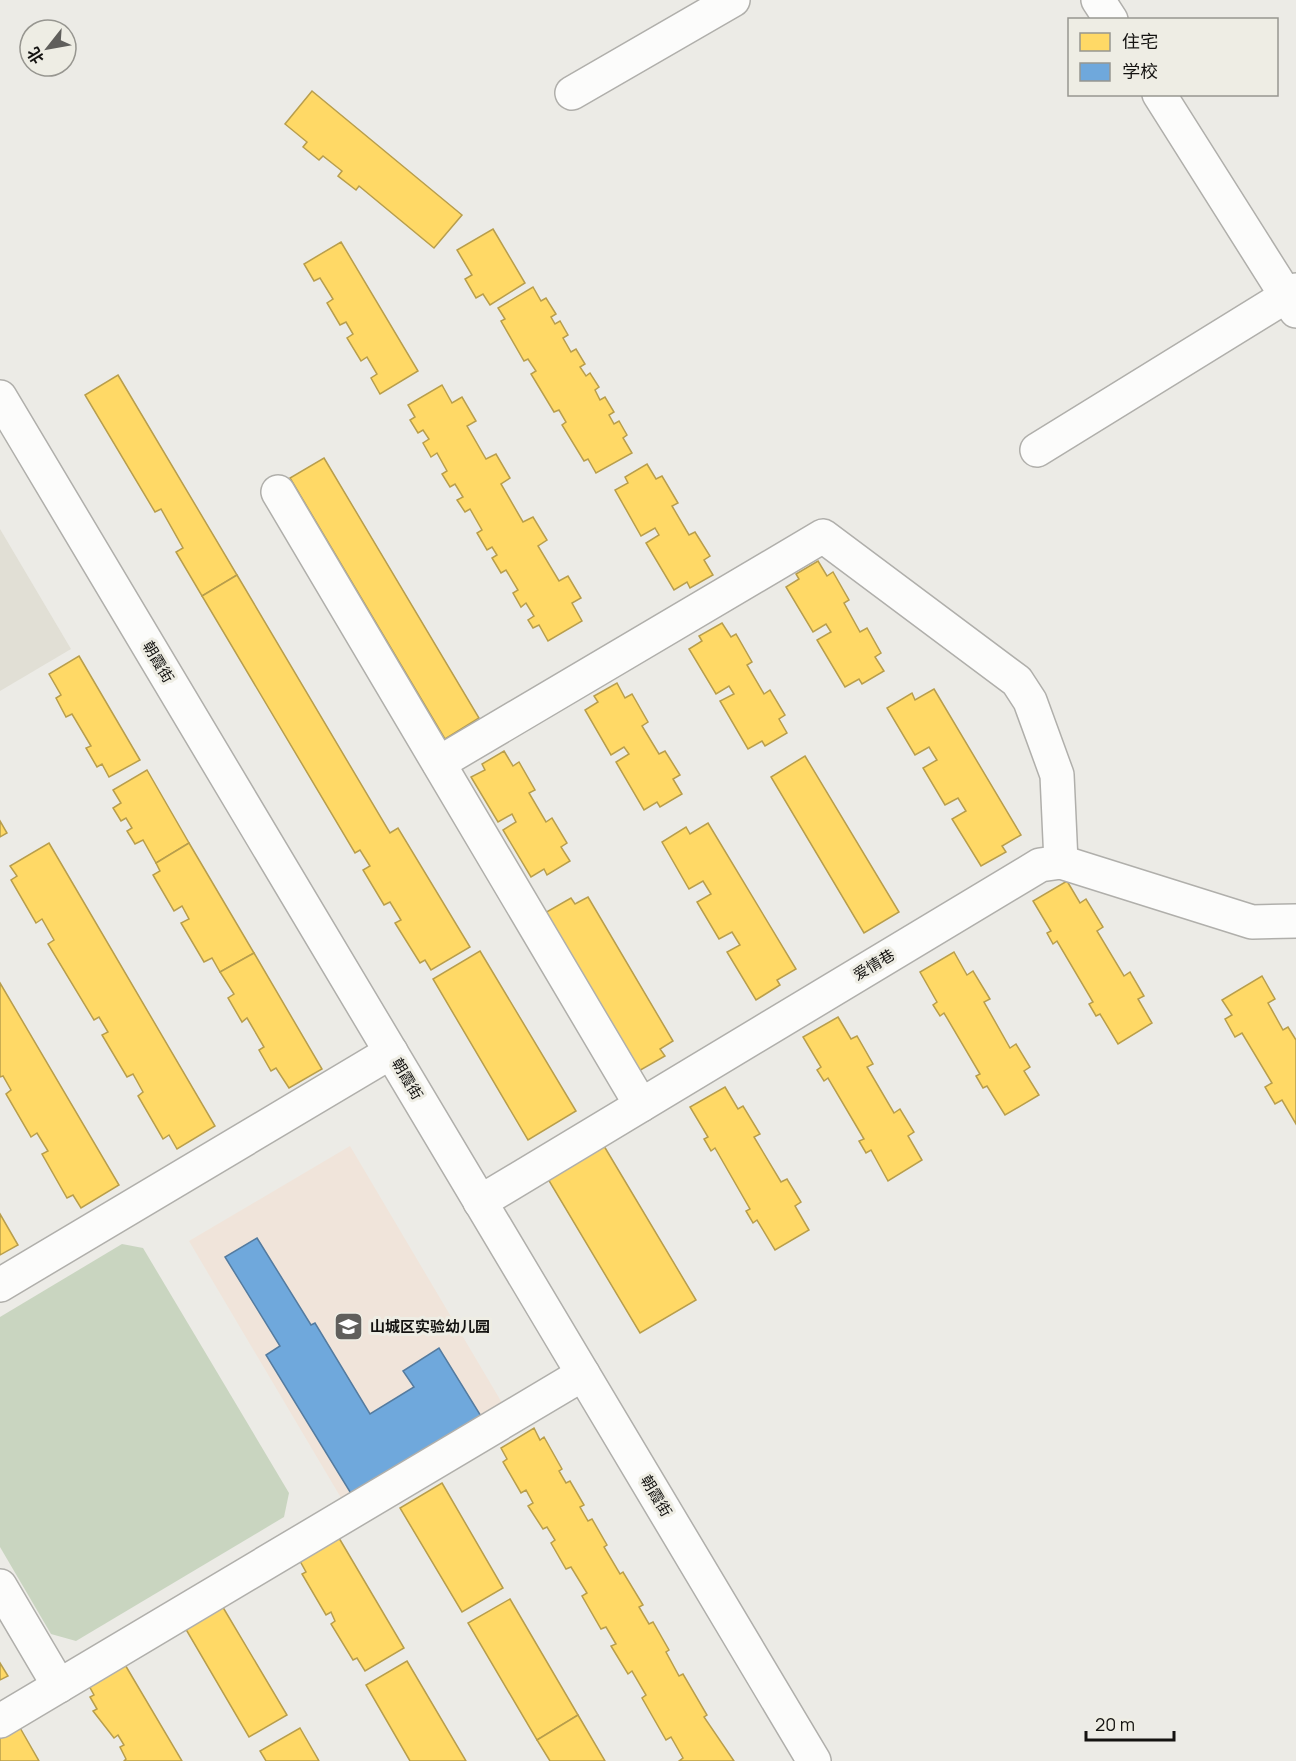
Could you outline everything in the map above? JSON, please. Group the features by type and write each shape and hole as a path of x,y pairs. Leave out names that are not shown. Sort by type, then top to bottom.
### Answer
{"street":[{"path":"572,93 733,0"},
{"path":"1098,0 1110,18"},
{"path":"1037,450 1293,299 1160,96"},
{"name":"朝霞街","path":"0,397 814,1761"},
{"path":"278,492 641,1105"},
{"path":"438,763 823,536 1017,681 1030,701 1057,775 1061,862 1252,922 1296,921"},
{"name":"爱情巷","path":"480,1202 1040,865 1061,862"},
{"path":"0,1285 391,1052"},
{"path":"0,1720 583,1374"},
{"path":"0,1586 59,1686"}],"shaded area":[{"path":"0,529 71,649 0,691"},
{"name":"山城区实验幼儿园","path":"350,1146 508,1413 347,1508 189,1241"}],"green space":[{"path":"122,1244 143,1248 289,1493 284,1517 76,1641 51,1634 0,1547 0,1317"}],"building: 住宅":[{"path":"312,91 462,215 434,248 359,186 356,190 338,176 342,171 323,156 319,160 303,147 307,142 285,124"},
{"path":"493,229 525,283 490,305 483,294 476,298 465,279 472,275 457,250"},
{"path":"341,242 418,371 380,394 371,378 377,374 367,357 361,361 347,338 353,334 346,322 340,325 327,303 333,299 320,278 314,281 304,264"},
{"path":"533,287 541,301 546,298 556,314 551,317 555,324 560,321 568,335 563,338 571,352 576,349 585,364 580,367 586,376 590,373 599,387 595,390 600,400 605,397 614,412 609,415 614,424 619,421 627,435 623,438 632,453 596,473 588,459 584,461 562,425 566,422 559,410 554,412 531,374 536,371 528,359 524,361 501,321 505,319 498,308"},
{"path":"118,375 237,575 202,596 176,552 183,548 161,509 155,512 85,395"},
{"path":"442,385 452,403 462,397 476,421 467,426 486,459 496,454 510,478 501,484 523,522 533,517 547,540 538,546 559,581 568,576 581,598 572,603 582,621 548,641 539,625 533,628 528,620 534,616 526,603 521,607 513,593 518,590 506,570 501,573 492,558 497,555 492,547 487,550 477,533 482,530 470,509 465,512 457,500 463,497 455,484 450,487 442,474 447,471 437,453 431,457 423,443 429,439 423,430 418,433 410,420 415,417 408,405"},
{"path":"324,458 479,718 445,739 290,478"},
{"path":"647,464 656,479 662,476 678,503 672,506 689,535 695,532 710,556 704,560 713,575 690,588 687,582 674,590 646,543 659,535 655,528 641,536 615,490 628,483 625,477"},
{"path":"818,561 827,576 833,572 849,600 844,603 860,632 867,628 881,653 875,657 884,671 862,684 859,679 845,687 817,640 831,632 826,624 813,632 786,587 799,579 796,574"},
{"path":"237,575 390,833 398,828 470,947 431,970 425,960 420,963 395,923 401,920 390,902 384,905 363,870 370,866 360,850 355,853 202,596"},
{"path":"722,623 731,637 736,634 752,662 747,665 764,694 770,690 785,715 779,719 787,733 765,746 762,741 748,749 720,701 734,694 729,686 716,694 689,649 702,641 699,636"},
{"path":"79,656 140,760 109,777 102,764 97,767 86,748 91,746 72,714 66,717 56,698 61,695 49,674"},
{"path":"617,683 625,698 632,694 648,722 642,726 659,754 665,751 680,775 673,779 682,794 660,807 657,802 644,810 616,762 629,754 624,747 611,755 585,710 598,702 594,696"},
{"path":"934,689 1021,835 1002,846 1006,852 981,866 952,819 966,811 958,798 945,805 923,768 937,760 929,747 915,755 887,708 912,693 915,700"},
{"path":"504,751 513,766 519,762 535,790 529,793 546,822 552,818 567,843 561,847 570,861 547,875 544,869 531,877 503,830 516,822 512,814 498,822 471,777 485,770 482,764"},
{"path":"805,756 899,912 864,933 771,777"},
{"path":"147,770 189,843 156,863 143,840 135,844 127,831 132,828 126,818 121,821 113,808 121,803 113,790"},
{"path":"0,821 7,833 0,837"},
{"path":"708,823 796,969 777,980 780,985 756,1000 727,952 740,945 732,932 719,939 697,902 711,894 703,881 689,889 662,842 686,827 690,834"},
{"path":"49,843 215,1126 177,1149 169,1135 163,1139 138,1096 143,1092 133,1074 127,1077 102,1035 108,1032 99,1017 94,1020 48,944 54,940 42,919 36,923 11,880 17,876 10,866"},
{"path":"189,843 254,953 220,972 212,958 204,962 181,923 189,919 182,906 174,911 153,875 160,871 156,863"},
{"path":"1067,881 1080,903 1086,899 1103,927 1097,931 1124,976 1130,972 1144,996 1138,999 1152,1023 1118,1044 1100,1014 1096,1016 1089,1004 1093,1002 1057,941 1053,944 1047,933 1051,931 1033,901"},
{"path":"588,897 673,1041 660,1049 665,1056 637,1072 543,914 571,898 575,904"},
{"path":"480,951 576,1111 528,1140 433,979"},
{"path":"954,952 967,975 973,971 990,999 984,1002 1010,1048 1016,1044 1030,1067 1024,1071 1039,1095 1005,1115 987,1086 983,1088 976,1076 980,1074 944,1013 940,1016 933,1005 937,1002 920,972"},
{"path":"254,953 322,1069 289,1088 276,1068 271,1071 259,1050 264,1047 247,1018 242,1022 228,998 234,994 220,972"},
{"path":"1262,976 1275,999 1268,1003 1283,1030 1288,1027 1296,1040 1296,1124 1282,1100 1275,1104 1265,1087 1272,1083 1242,1033 1235,1037 1225,1019 1232,1015 1222,1000"},
{"path":"0,983 119,1185 81,1208 73,1195 67,1198 42,1154 48,1151 37,1133 31,1137 6,1094 11,1090 3,1076 0,1077"},
{"path":"838,1017 851,1039 857,1036 873,1064 867,1067 894,1113 900,1109 914,1132 908,1136 922,1160 888,1181 871,1150 866,1153 859,1141 864,1139 828,1078 824,1081 817,1070 821,1067 803,1037"},
{"path":"725,1087 738,1109 743,1106 760,1134 754,1137 781,1182 787,1179 801,1202 795,1206 809,1230 775,1250 757,1220 753,1223 746,1211 750,1209 715,1148 711,1151 704,1139 708,1137 690,1107"},
{"path":"604,1146 696,1300 640,1333 548,1179"},
{"path":"0,1214 18,1245 0,1255"},
{"path":"534,1428 540,1440 544,1437 562,1469 559,1471 566,1483 570,1481 584,1505 580,1507 588,1521 592,1519 607,1545 604,1547 620,1574 623,1572 643,1605 639,1607 649,1624 653,1622 669,1650 666,1652 679,1676 683,1674 707,1715 704,1717 734,1761 679,1761 683,1758 671,1737 666,1740 642,1698 646,1695 632,1671 628,1674 611,1646 616,1644 606,1627 601,1629 582,1596 587,1593 571,1567 566,1569 551,1543 555,1540 547,1527 543,1529 528,1506 533,1503 526,1490 521,1493 503,1462 507,1459 501,1448"},
{"path":"442,1483 503,1588 462,1612 400,1508"},
{"path":"339,1538 404,1648 365,1671 357,1658 353,1660 331,1624 335,1621 331,1612 326,1615 302,1574 306,1572 300,1561"},
{"path":"510,1599 578,1715 537,1740 468,1623"},
{"path":"221,1604 287,1715 249,1737 184,1626"},
{"path":"407,1661 466,1761 410,1761 366,1685"},
{"path":"0,1663 8,1676 0,1680"},
{"path":"124,1663 182,1761 124,1761 126,1759 120,1747 124,1745 118,1735 114,1738 93,1711 97,1709 90,1697 94,1695 88,1684"},
{"path":"578,1715 605,1761 550,1761 537,1740"},
{"path":"19,1726 39,1761 0,1761 0,1737"},
{"path":"300,1728 319,1761 266,1761 260,1751"}],"building: 学校":[{"path":"257,1238 311,1325 315,1323 370,1414 414,1387 403,1371 439,1348 484,1421 355,1500 266,1355 280,1346 225,1257"}],"place":[{"name":"山城区实验幼儿园","path":"349,1327"}]}
